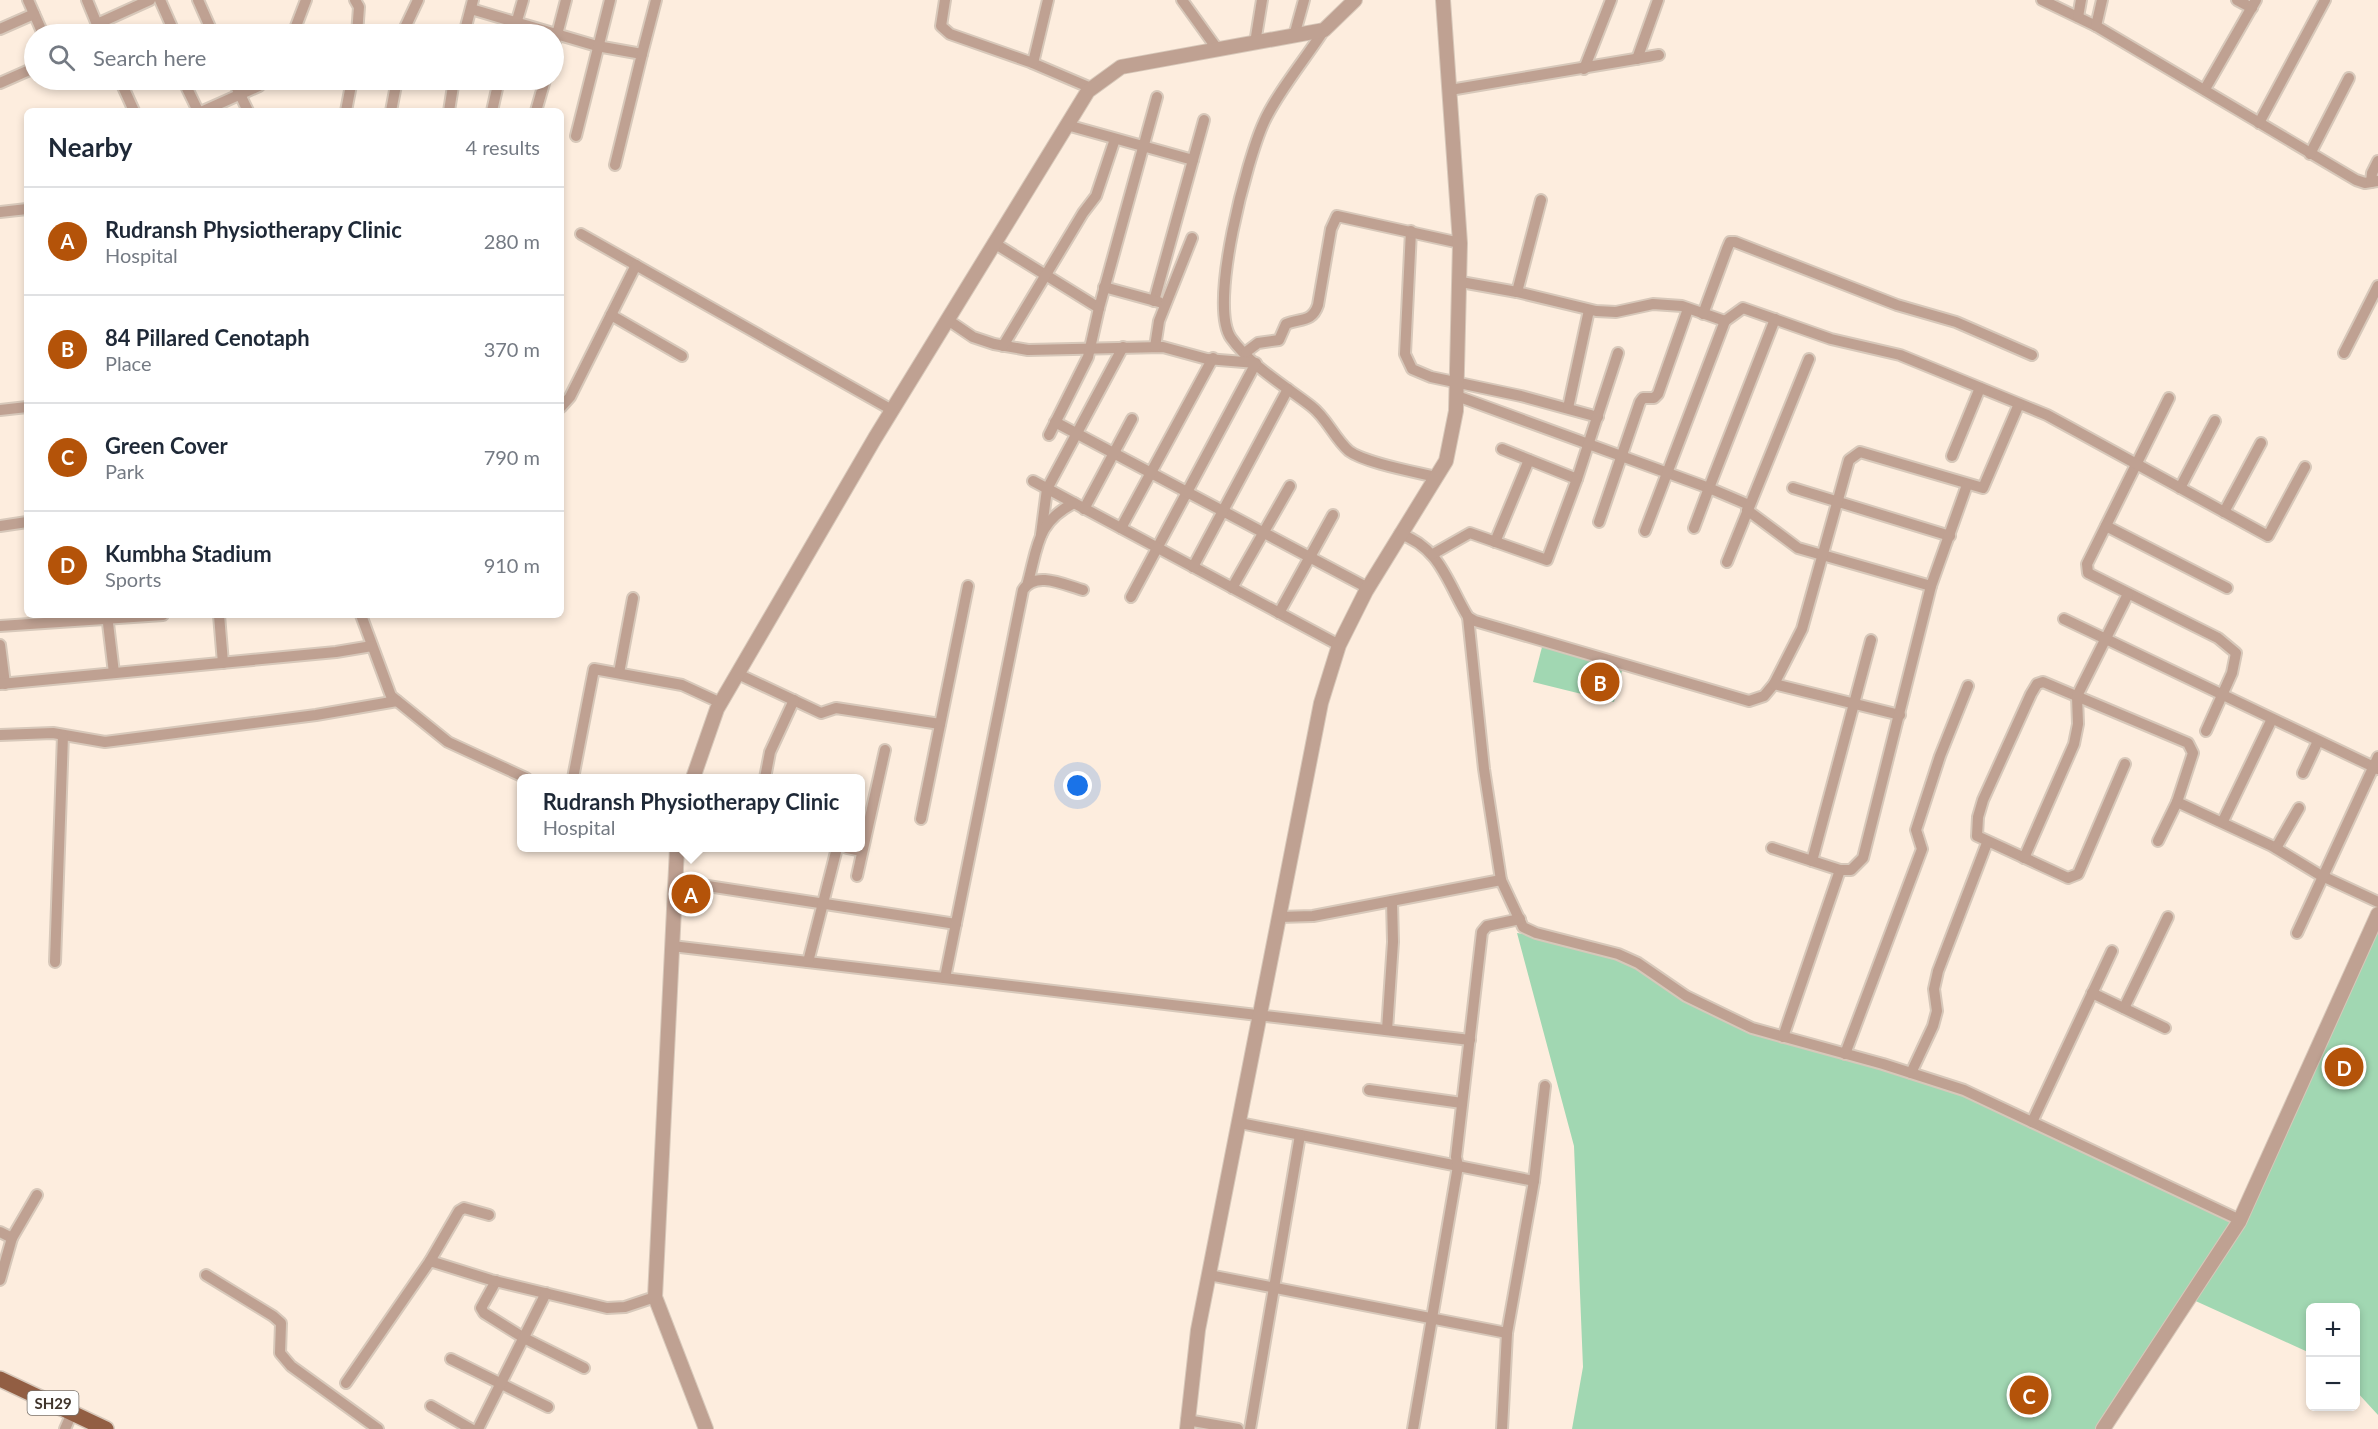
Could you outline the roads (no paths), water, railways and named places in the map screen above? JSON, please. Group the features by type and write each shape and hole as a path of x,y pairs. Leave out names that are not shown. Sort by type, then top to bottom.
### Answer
{"main road":[{"name":"SH29","path":"0,1378 106,1429"}],"street":[{"path":"28,0 38,24"},
{"path":"87,0 97,24"},
{"path":"108,24 150,0"},
{"path":"160,0 171,24"},
{"path":"198,0 209,24"},
{"path":"297,24 306,0"},
{"path":"355,0 359,7 358,24"},
{"path":"407,24 418,0"},
{"path":"516,24 523,0"},
{"path":"559,24 566,0"},
{"path":"576,136 610,0"},
{"path":"615,165 656,0"},
{"path":"945,0 941,26 950,34 1033,63 1091,88"},
{"path":"1033,63 1048,0"},
{"path":"1182,0 1218,50"},
{"path":"1256,43 1262,0"},
{"path":"1294,36 1304,0"},
{"path":"1355,0 1324,30 1265,120 1243,178 1228,263 1224,318 1231,338 1256,363 1321,414 1349,451 1364,458 1436,477"},
{"path":"1238,1429 1187,1425 1198,1330 1321,703 1340,645 1368,588 1446,461 1458,390 1460,243 1443,0"},
{"path":"1584,69 1611,0"},
{"path":"1637,59 1658,0"},
{"path":"2042,0 2096,26 2356,180 2375,182 2372,173 2378,161"},
{"path":"2078,17 2081,0"},
{"path":"2096,26 2102,0"},
{"path":"2205,89 2254,4 2237,0"},
{"path":"2259,123 2325,0"},
{"path":"467,24 472,4 506,24"},
{"path":"0,29 34,14"},
{"path":"695,774 721,704 738,674 892,410 1091,88 1121,67 1324,30"},
{"path":"564,41 642,54"},
{"path":"1450,90 1659,55"},
{"path":"0,83 24,72"},
{"path":"2310,154 2349,78"},
{"path":"125,90 133,108"},
{"path":"188,90 198,108"},
{"path":"238,90 247,108"},
{"path":"207,108 250,90"},
{"path":"347,108 350,90"},
{"path":"392,108 395,90"},
{"path":"449,108 452,90"},
{"path":"493,108 497,90"},
{"path":"538,108 542,90"},
{"path":"1049,435 1091,348 1104,287 1157,97"},
{"path":"1154,301 1204,120"},
{"path":"1067,125 1193,160"},
{"path":"1003,346 1083,213 1096,196 1115,139"},
{"path":"1518,292 1541,200"},
{"path":"0,212 24,209"},
{"path":"1246,352 1258,344 1279,340 1286,324 1305,321 1316,311 1335,217 1348,217 1460,243"},
{"path":"1411,231 1405,354 1407,362 1418,373 1667,474 1709,488 1748,508 1785,541 1798,548 1931,586"},
{"path":"581,234 892,410"},
{"path":"1155,346 1159,321 1192,238"},
{"path":"1703,314 1727,249 1731,242 1735,242 1897,305 1956,322 2032,355"},
{"path":"994,243 1099,308"},
{"path":"564,404 570,397 636,265"},
{"path":"1461,282 1518,292 1589,310 1616,312 1653,304 1688,309 1725,321"},
{"path":"2344,353 2378,286"},
{"path":"1104,287 1166,304"},
{"path":"1645,531 1725,321 1743,308 1832,339 1900,355 2047,415 2268,536 2305,466"},
{"path":"1599,522 1640,402 1643,398 1654,398 1662,387 1688,309"},
{"path":"1568,408 1589,310"},
{"path":"611,315 682,356"},
{"path":"948,320 974,337 1003,346 1028,350 1155,346 1213,358 1256,363"},
{"path":"1694,528 1775,320"},
{"path":"945,978 1023,590 1028,582 1041,535 1047,489 1123,347"},
{"path":"1433,554 1470,533 1547,560 1598,417 1617,353"},
{"path":"1121,528 1149,472 1213,358"},
{"path":"1727,562 1809,359"},
{"path":"1131,597 1256,363"},
{"path":"1952,456 1980,388"},
{"path":"1193,567 1288,389"},
{"path":"1458,390 1568,408 1598,417"},
{"path":"2169,398 2087,564 2088,573 2229,646 2236,653 2236,662 2223,697 2206,731"},
{"path":"1468,617 1749,701 1764,696 1774,684 1802,629 1850,460 1860,452 1983,488 1987,484 2019,404"},
{"path":"0,410 24,407"},
{"path":"1041,535 1053,516 1079,506 1114,454 1132,419"},
{"path":"2180,488 2215,421"},
{"path":"1055,422 1368,588"},
{"path":"2224,512 2260,443"},
{"path":"1502,449 1577,479"},
{"path":"1495,542 1529,460"},
{"path":"1033,481 1340,645"},
{"path":"1772,848 1840,870 1851,870 1863,858 1931,586 1967,485"},
{"path":"1232,588 1290,486"},
{"path":"1793,488 1950,536"},
{"path":"1279,613 1333,515"},
{"path":"0,526 24,522"},
{"path":"2106,526 2227,588"},
{"path":"1400,534 1416,539 1443,566 1468,617 1477,712 1501,880 1523,927 1536,933 1618,954 1731,1020 1964,1090 2240,1220"},
{"path":"1028,582 1049,580 1083,590"},
{"path":"921,819 968,586"},
{"path":"2024,858 2074,744 2078,724 2077,696 2128,594"},
{"path":"619,673 633,598"},
{"path":"0,626 82,618"},
{"path":"107,618 114,673"},
{"path":"219,618 223,663"},
{"path":"362,618 391,696 448,742 517,774"},
{"path":"2064,619 2223,697 2318,741 2376,764 2297,933"},
{"path":"1812,861 1872,640"},
{"path":"0,645 3,684 372,646"},
{"path":"574,774 594,669 682,685 721,704"},
{"path":"738,674 820,713 836,708 940,724"},
{"path":"1774,684 1899,715"},
{"path":"2125,764 2073,878 2068,879 1987,843 1977,836 1978,817 1983,800 2037,684 2051,684 2192,747 2193,753 2177,802 2158,841"},
{"path":"1845,1054 1916,867 1922,849 1916,830 1940,756 1968,686"},
{"path":"0,735 63,735 105,742 316,716 397,700"},
{"path":"766,774 770,752 794,700"},
{"path":"2223,821 2272,719"},
{"path":"55,962 63,735"},
{"path":"2302,773 2318,741"},
{"path":"865,838 885,750"},
{"path":"2177,802 2223,821 2276,848 2324,877 2378,902"},
{"path":"2276,848 2299,808"},
{"path":"1911,1073 1933,1026 1937,1011 1934,989 1938,971 1987,843"},
{"path":"676,852 655,1297 706,1429"},
{"path":"808,962 836,852"},
{"path":"856,876 862,852"},
{"path":"1783,1037 1840,870"},
{"path":"1279,917 1313,916 1501,880"},
{"path":"675,881 956,924"},
{"path":"1386,1030 1393,942 1392,901"},
{"path":"2103,1429 2240,1220 2378,914"},
{"path":"2124,1008 2168,917"},
{"path":"1413,1429 1458,1166 1456,1157 1482,932 1487,926 1520,920"},
{"path":"672,946 1470,1040"},
{"path":"2032,1122 2112,951"},
{"path":"2092,993 2165,1028"},
{"path":"1502,1429 1507,1333 1534,1181 1545,1086"},
{"path":"1369,1090 1462,1103"},
{"path":"1240,1123 1534,1181"},
{"path":"1250,1429 1300,1135"},
{"path":"0,1280 12,1238 37,1195"},
{"path":"346,1383 430,1261 459,1212 464,1208 489,1215"},
{"path":"0,1232 12,1238"},
{"path":"430,1261 496,1281 607,1308 625,1307 655,1297"},
{"path":"206,1275 281,1323 280,1353 291,1366 362,1414 378,1429"},
{"path":"1209,1275 1507,1333"},
{"path":"496,1281 482,1308 484,1313 524,1338 584,1368"},
{"path":"478,1429 546,1293"},
{"path":"451,1359 548,1407"},
{"path":"431,1406 471,1429"},
{"path":"65,1429 72,1413"}],"place":[{"name":"84 Pillared Cenotaph","path":"1600,682"},
{"name":"Rudransh Physiotherapy Clinic","path":"691,894"},
{"name":"Kumbha Stadium","path":"2344,1067"},
{"name":"Green Cover","path":"2029,1395"}]}
